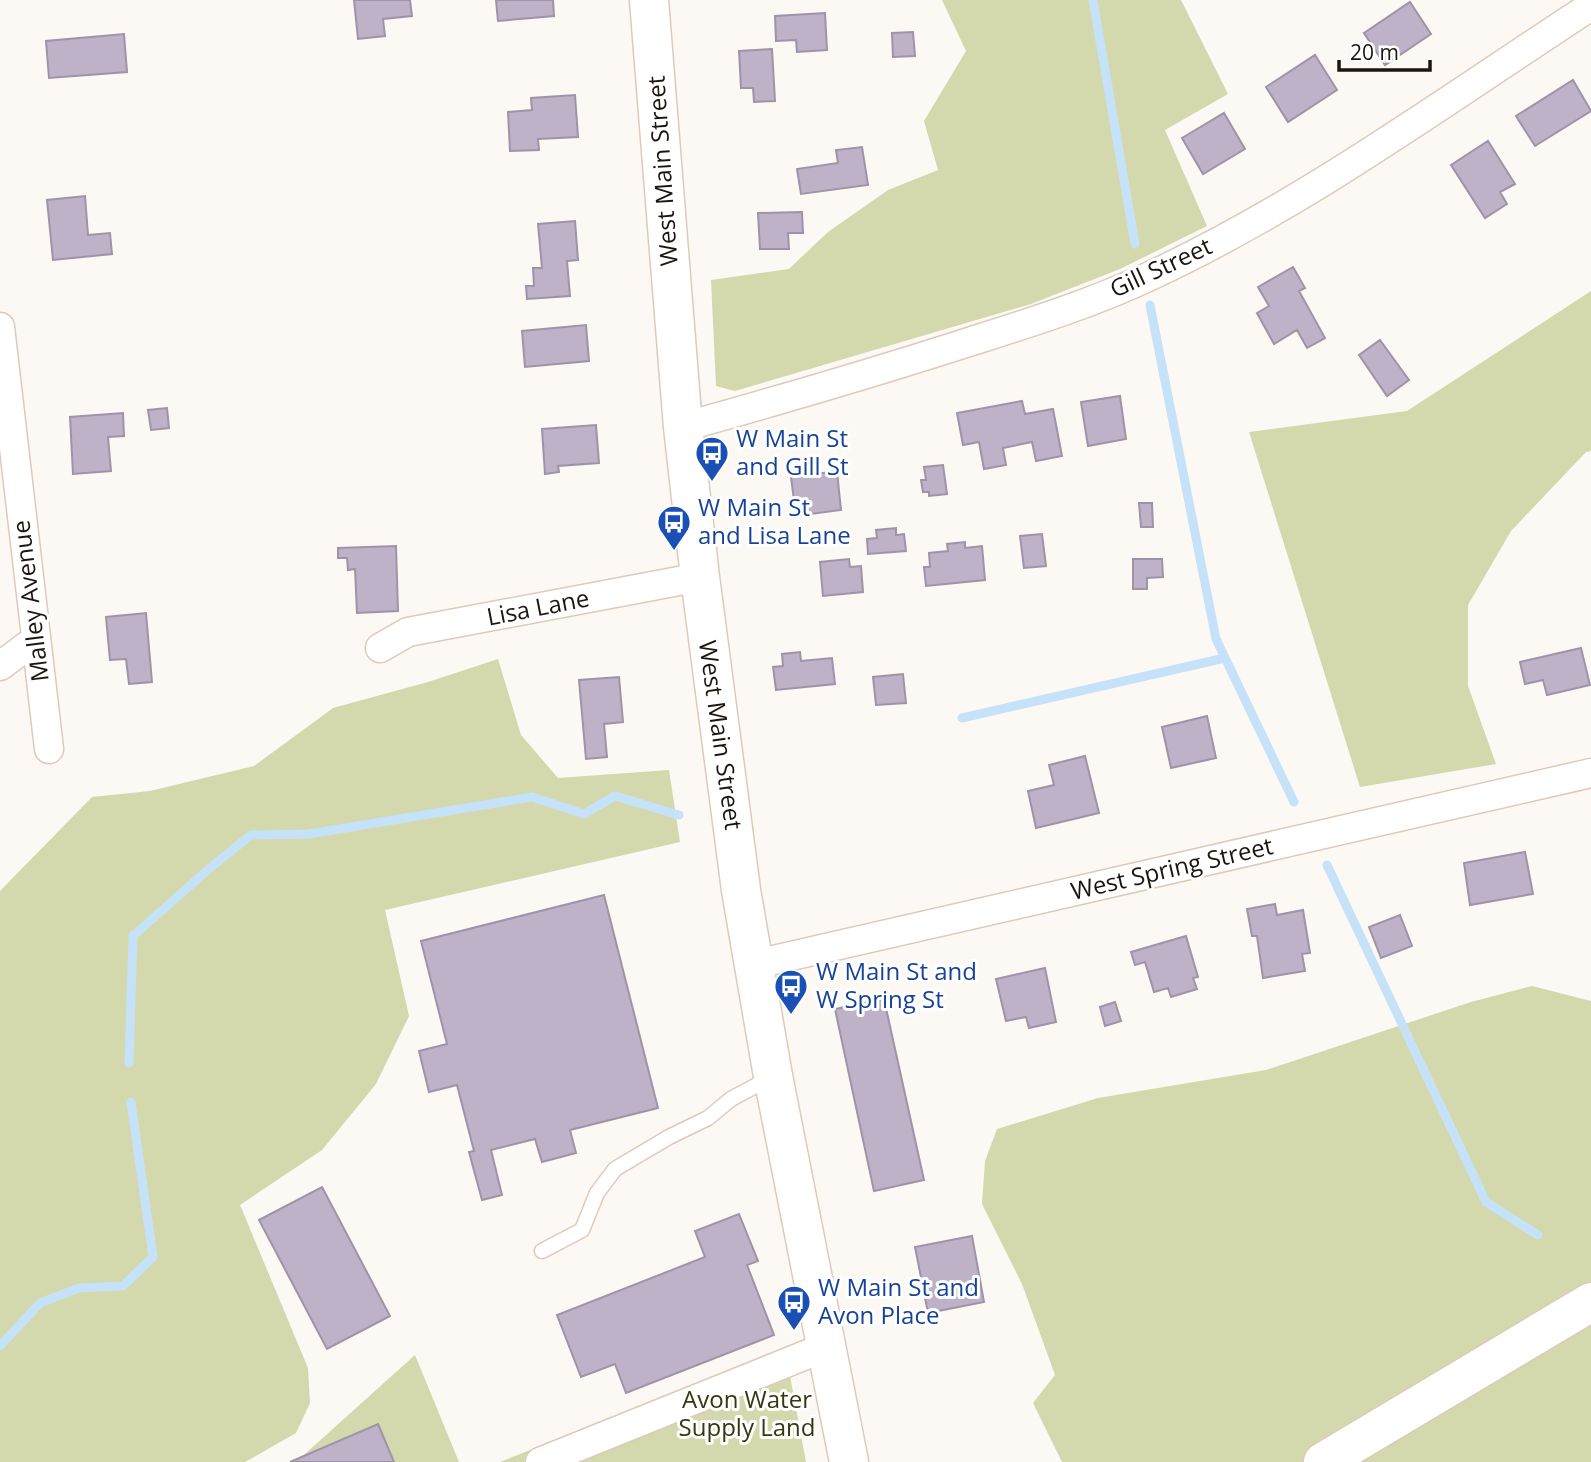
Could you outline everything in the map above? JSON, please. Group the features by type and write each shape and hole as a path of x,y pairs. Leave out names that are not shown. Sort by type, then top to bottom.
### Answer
{"main road":[{"name":"West Main Street","path":"649,0 683,427 700,577 752,965 849,1462"},
{"path":"1323,1462 1591,1301"}],"street":[{"name":"Gill Street","path":"683,427 847,381 1050,316 1148,277 1218,243 1274,211 1591,6"},
{"name":"Malley Avenue","path":"0,327 49,749"},
{"name":"Lisa Lane","path":"380,648 408,632 700,577"},
{"path":"0,666 35,640"},
{"name":"West Spring Street","path":"752,965 1591,773"},
{"path":"540,1462 828,1346"}],"lane":[{"path":"542,1251 582,1230 597,1193 615,1169 668,1137 708,1118 732,1099 773,1076"}],"green space":[{"path":"942,0 1181,0 1228,94 1165,130 1207,226 1120,269 1031,304 735,391 716,386 711,280 789,269 828,232 888,190 938,170 924,121 966,51"},
{"path":"1591,291 1591,451 1586,452 1511,531 1468,605 1468,686 1496,764 1360,787 1249,432 1407,411"},
{"path":"498,659 521,735 558,778 669,770 680,842 385,910 409,1016 376,1084 322,1150 240,1205 308,1368 310,1403 296,1433 245,1462 0,1462 0,891 92,797 150,791 254,766 333,708 428,682"},
{"path":"1532,986 1591,1001 1591,1462 1062,1462 1033,1403 1055,1375 1022,1284 982,1204 985,1161 997,1129 1098,1098 1266,1070 1471,1002"},
{"name":"Avon Water Supply Land","path":"785,1349 806,1462 500,1462"},
{"path":"415,1355 459,1462 296,1462"}],"building":[{"path":"354,0 410,0 412,16 383,19 385,36 358,39"},
{"path":"496,0 553,0 554,16 498,21"},
{"path":"1410,2 1431,34 1385,65 1364,33"},
{"path":"825,13 827,50 797,52 796,40 776,41 775,16"},
{"path":"913,32 915,56 893,57 892,33"},
{"path":"124,34 127,72 49,78 46,41"},
{"path":"772,49 775,101 754,102 753,88 741,88 739,51"},
{"path":"1315,55 1337,90 1288,122 1266,87"},
{"path":"1573,80 1591,111 1535,146 1516,116"},
{"path":"575,95 578,137 538,139 539,150 510,151 508,112 532,110 531,98"},
{"path":"1224,113 1245,149 1203,174 1182,138"},
{"path":"1488,141 1515,184 1500,192 1507,204 1485,218 1451,165"},
{"path":"862,147 868,185 801,194 797,169 838,163 836,150"},
{"path":"85,196 88,235 110,233 112,254 53,260 47,200"},
{"path":"802,212 803,233 788,233 789,249 760,249 758,213"},
{"path":"575,221 578,260 567,261 570,296 527,299 526,286 534,286 533,268 542,268 538,224"},
{"path":"1293,267 1305,288 1299,291 1325,338 1307,348 1297,330 1274,344 1257,313 1269,306 1258,287"},
{"path":"586,325 589,361 525,367 522,331"},
{"path":"1380,340 1409,380 1387,396 1359,355"},
{"path":"1120,396 1126,439 1088,446 1081,402"},
{"path":"1022,401 1025,414 1053,409 1062,456 1036,461 1032,442 1003,448 1006,465 984,469 979,442 963,445 957,413"},
{"path":"167,408 169,428 151,430 148,410"},
{"path":"123,413 124,436 108,437 111,471 73,474 70,417"},
{"path":"596,425 599,463 558,466 559,472 545,474 542,429"},
{"path":"943,465 947,494 929,496 929,492 923,492 921,480 926,480 924,467"},
{"path":"837,471 841,510 796,516 791,477"},
{"path":"1139,503 1152,503 1153,527 1141,527"},
{"path":"896,528 896,535 904,534 906,551 868,554 867,539 877,538 876,530"},
{"path":"1042,534 1046,566 1024,568 1020,536"},
{"path":"965,542 965,548 982,546 985,580 926,586 924,567 930,567 929,553 948,551 947,544"},
{"path":"396,546 398,611 357,613 355,569 348,570 347,558 338,558 338,548"},
{"path":"849,559 850,567 861,566 863,592 823,596 820,562"},
{"path":"1133,559 1162,559 1163,577 1147,578 1147,589 1133,589"},
{"path":"146,613 152,682 129,684 126,659 110,660 106,617"},
{"path":"1581,648 1590,685 1547,695 1543,680 1525,684 1520,662"},
{"path":"800,652 801,661 832,658 835,684 776,690 773,667 783,666 782,654"},
{"path":"903,674 906,703 876,705 873,677"},
{"path":"619,677 623,722 604,724 607,757 586,759 579,680"},
{"path":"1207,716 1216,758 1171,768 1162,727"},
{"path":"1085,756 1099,813 1036,828 1028,791 1054,785 1049,765"},
{"path":"1525,852 1533,894 1470,905 1464,863"},
{"path":"604,895 658,1108 570,1130 576,1153 542,1162 535,1139 491,1150 502,1195 482,1200 469,1152 474,1151 457,1085 429,1092 419,1051 447,1044 421,941"},
{"path":"1275,904 1277,915 1303,910 1310,953 1302,954 1305,971 1263,978 1257,936 1252,936 1247,909"},
{"path":"1400,915 1412,946 1381,958 1369,927"},
{"path":"1186,936 1198,977 1193,978 1197,989 1171,997 1168,988 1154,992 1145,962 1135,965 1131,952"},
{"path":"1045,968 1056,1022 1029,1028 1026,1017 1006,1021 996,979"},
{"path":"884,999 924,1180 874,1191 835,1009"},
{"path":"1115,1002 1121,1021 1105,1026 1100,1007"},
{"path":"322,1187 390,1316 327,1349 259,1220"},
{"path":"739,1214 758,1261 747,1265 774,1335 626,1393 615,1364 581,1377 557,1315 705,1257 695,1231"},
{"path":"972,1236 984,1302 928,1313 915,1247"},
{"path":"378,1424 394,1462 290,1462"}],"waterway":[{"path":"1093,0 1135,244"},
{"path":"1150,305 1216,639 1294,802"},
{"path":"962,718 1225,658"},
{"path":"129,1063 133,936 251,835 309,834 532,797 584,814 615,796 679,815"},
{"path":"1327,865 1486,1202 1538,1235"},
{"path":"0,1346 40,1303 79,1288 123,1286 153,1257 131,1102"}],"place":[{"name":"W Main St and Gill St","path":"712,483"},
{"name":"W Main St and Lisa Lane","path":"674,552"},
{"name":"W Main St and W Spring St","path":"791,1016"},
{"name":"W Main St and Avon Place","path":"794,1332"}]}
